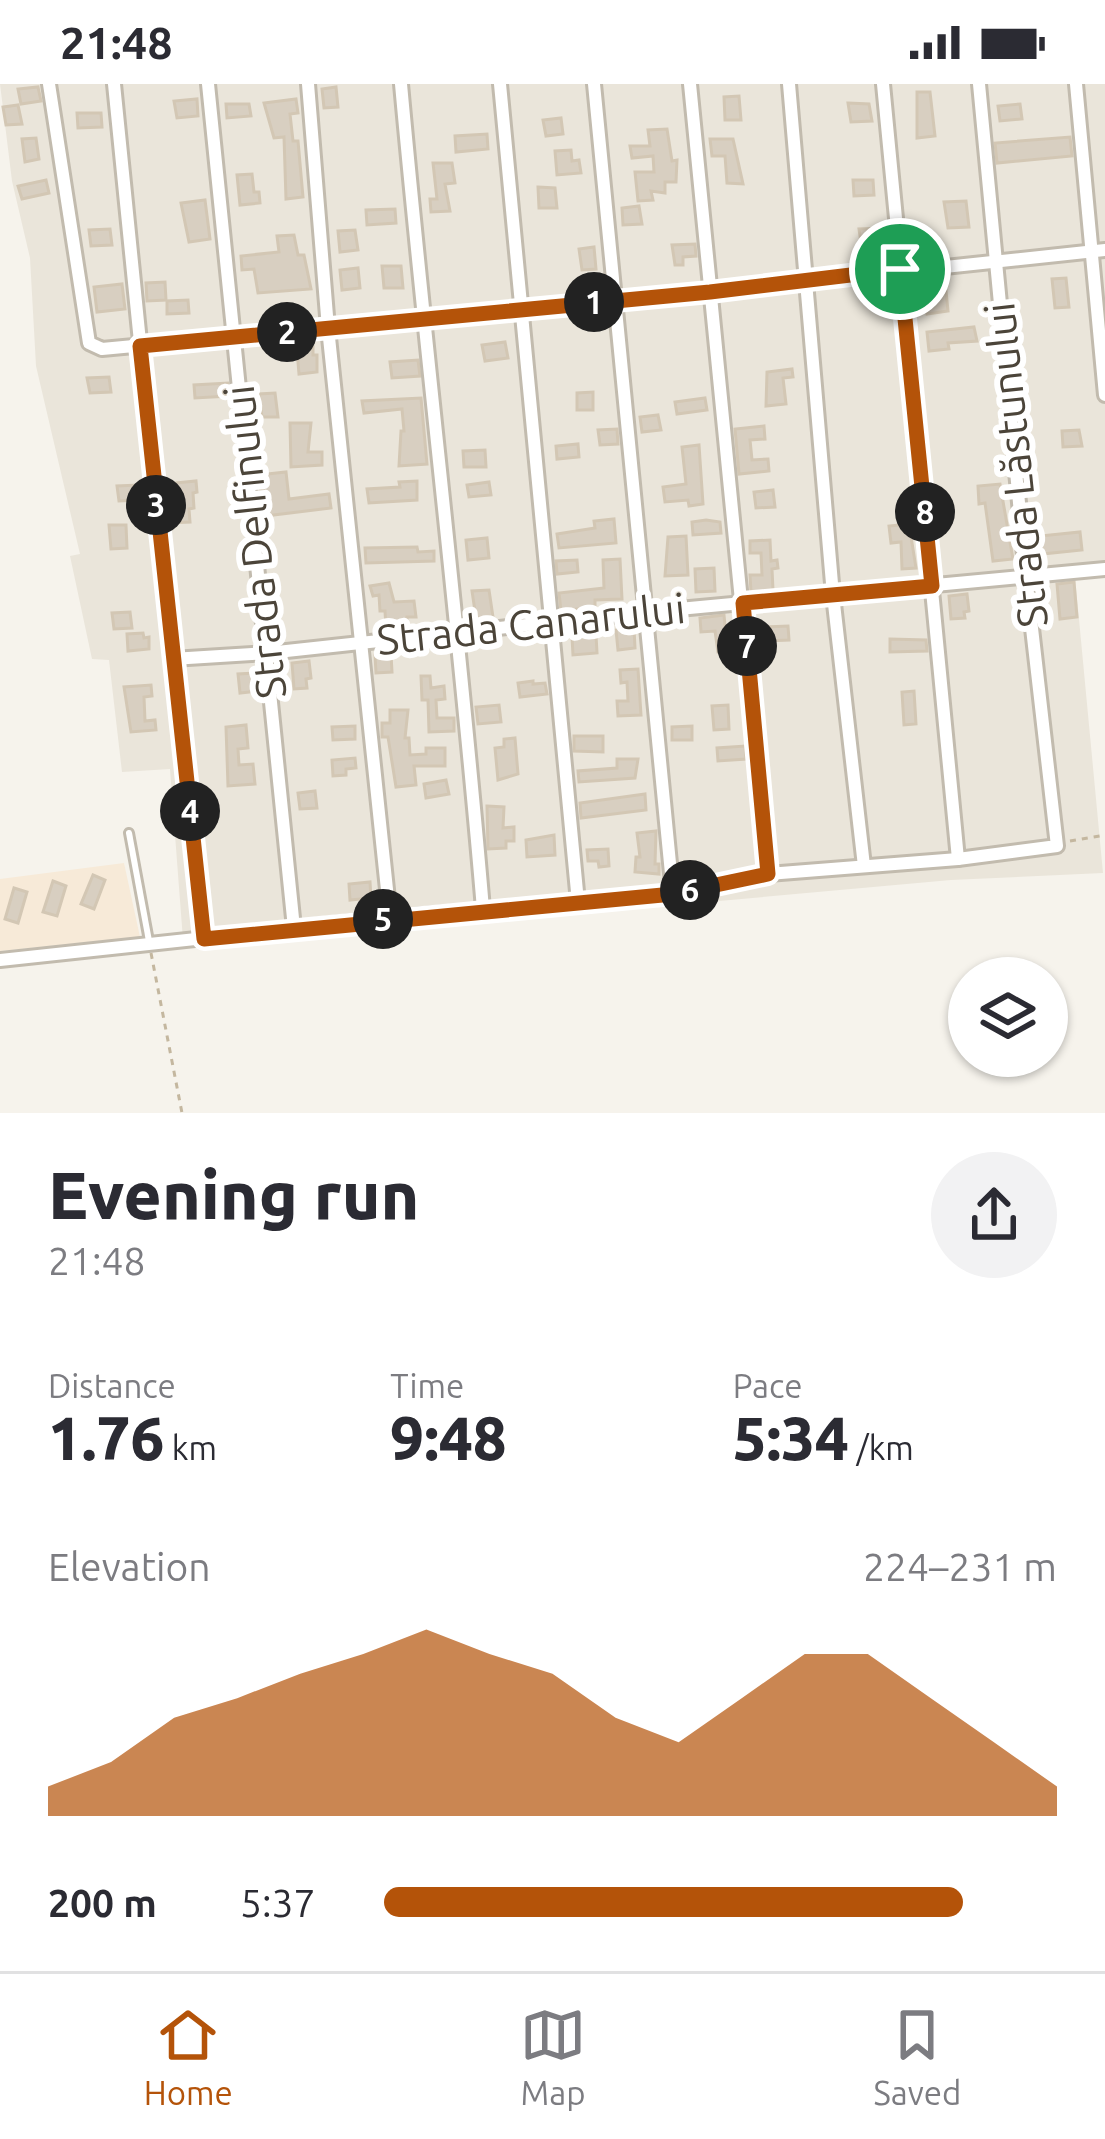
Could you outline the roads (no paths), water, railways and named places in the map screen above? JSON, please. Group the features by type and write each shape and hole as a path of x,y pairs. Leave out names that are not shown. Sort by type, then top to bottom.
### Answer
{"street":[{"path":"49,84 89,343 102,349 1098,250"},
{"path":"114,84 204,939"},
{"name":"Strada Delfinului","path":"208,84 294,928"},
{"path":"308,84 328,328 390,918"},
{"path":"401,84 422,318 460,632 484,909"},
{"path":"500,84 578,902"},
{"path":"594,84 673,894"},
{"path":"690,84 768,874"},
{"path":"789,84 832,595 864,866"},
{"path":"0,960 390,918 673,894 768,874 958,859 883,84"},
{"name":"Strada Lăstunului","path":"958,859 1057,846 979,84"},
{"path":"1076,84 1098,250 1105,394"},
{"name":"Strada Canarului","path":"172,659 1105,569"}],"lane":[{"path":"129,832 150,945"}]}
